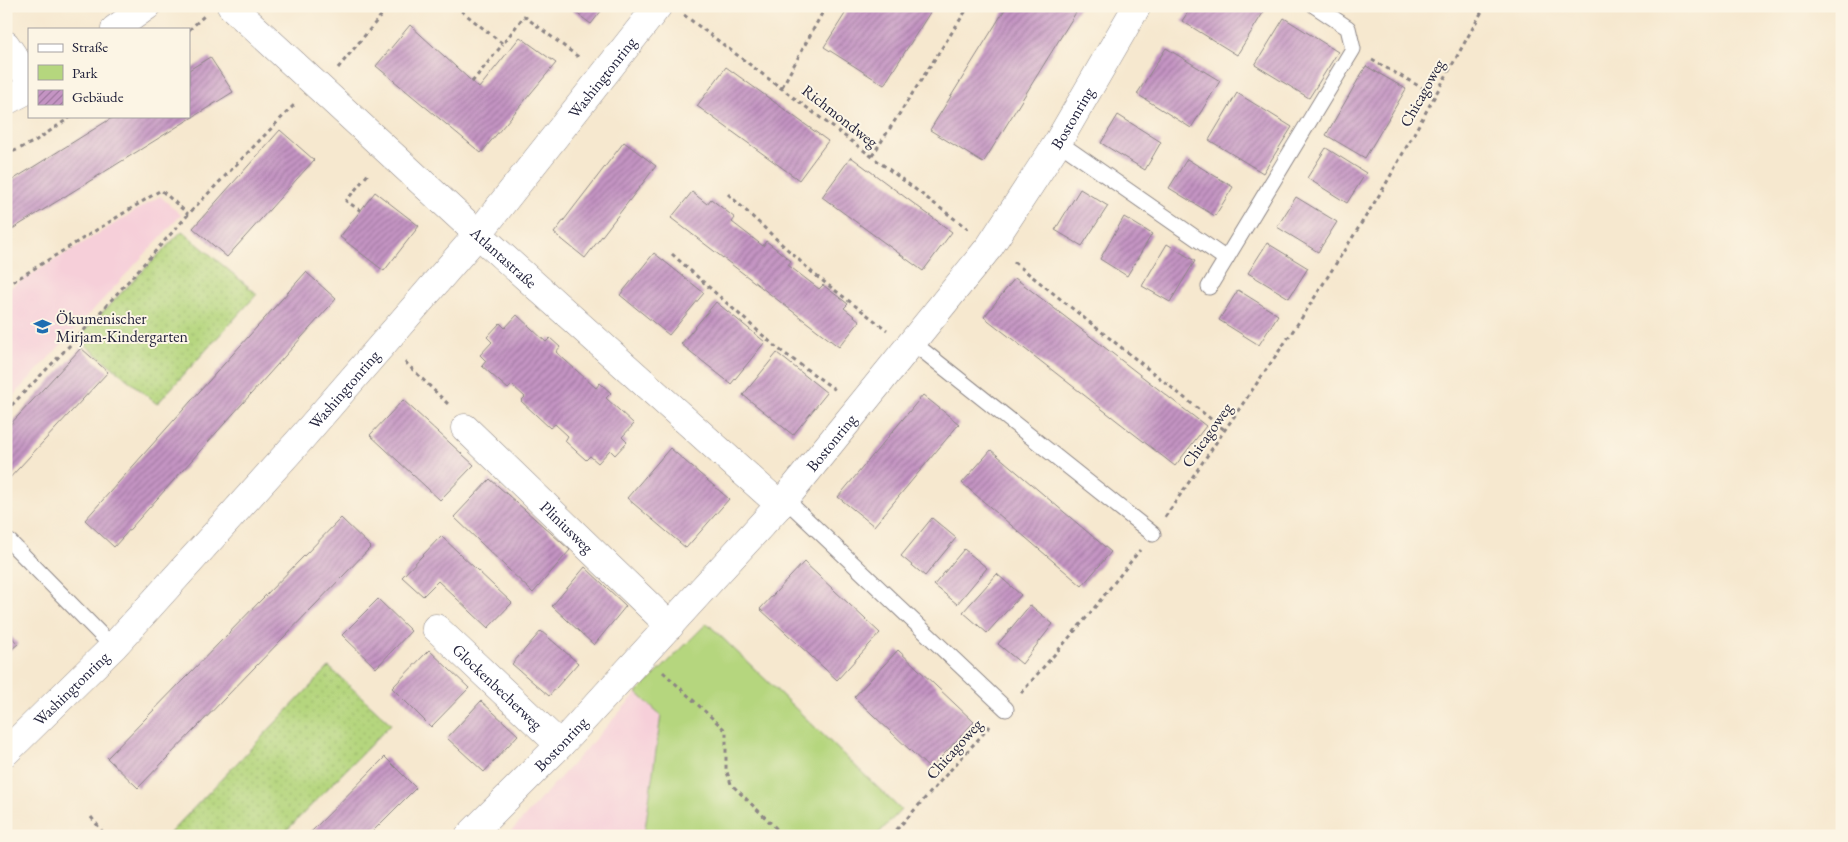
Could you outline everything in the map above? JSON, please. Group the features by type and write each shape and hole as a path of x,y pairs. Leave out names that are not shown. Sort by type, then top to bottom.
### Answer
{"street":[{"path":"116,28 147,6"},
{"name":"Atlantastraße","path":"231,6 324,79 478,234 783,502"},
{"name":"Bostonring","path":"469,836 560,746 783,502 990,246 1058,142 1137,6"},
{"name":"Washingtonring","path":"6,752 113,646 299,441 478,234 669,8"},
{"path":"6,45 28,78"},
{"path":"6,101 28,90"},
{"name":"Pliniusweg","path":"465,428 670,626"},
{"name":"Glockenbecherweg","path":"436,628 560,746"}],"lane":[{"path":"1209,287 1353,48 1348,28 1315,6"},
{"path":"1058,142 1226,259"},
{"path":"912,342 1153,534"},
{"path":"783,502 1006,709"},
{"path":"10,542 113,646"}],"path":[{"path":"6,411 77,338 188,214 324,79 389,6"},
{"path":"455,6 502,44"},
{"path":"782,86 826,6"},
{"path":"872,156 969,6"},
{"name":"Chicagoweg","path":"891,836 1087,618 1153,534 1226,431 1301,319 1368,213 1485,6"},
{"name":"Richmondweg","path":"669,8 782,86 990,246 1014,262 1226,431"},
{"path":"472,82 524,16 577,56"},
{"path":"1353,48 1435,95"},
{"path":"6,155 35,141 69,118"},
{"path":"361,210 346,201 375,166"},
{"path":"6,286 161,190 188,214"},
{"path":"728,194 815,275 888,330"},
{"path":"672,254 777,348 842,395"},
{"path":"385,342 455,411 465,428"},
{"path":"644,654 726,730 726,769 730,784 784,836"},
{"path":"91,817 106,836"}],"shaded area":[{"name":"Ökumenischer Mirjam-Kindergarten","path":"160,196 181,215 6,404 6,290"},
{"path":"637,693 661,715 644,836 507,836"}],"green space":[{"path":"182,231 257,294 157,404 77,338"},
{"path":"707,623 901,810 876,836 644,836 661,715 637,693"},
{"path":"329,667 391,724 281,836 167,836"}],"building":[{"path":"567,6 605,6 591,24"},
{"path":"768,6 785,6 780,14"},
{"path":"850,6 934,6 884,85 824,47"},
{"path":"1007,6 1080,6 983,163 930,130"},
{"path":"1192,6 1262,6 1266,8 1237,55 1182,21"},
{"path":"1284,18 1338,52 1309,98 1255,65"},
{"path":"410,25 479,88 520,37 556,63 481,153 376,66"},
{"path":"1166,48 1220,81 1191,128 1137,94"},
{"path":"210,57 233,92 6,233 6,184 112,118 190,118 190,69"},
{"path":"1366,66 1406,89 1365,158 1326,135"},
{"path":"726,67 828,141 799,180 697,106"},
{"path":"1237,93 1292,127 1263,173 1209,140"},
{"path":"1118,115 1161,142 1145,170 1101,143"},
{"path":"280,130 314,160 227,257 193,228"},
{"path":"624,142 656,166 585,258 554,233"},
{"path":"1326,148 1366,173 1347,203 1307,178"},
{"path":"851,157 952,232 923,271 822,197"},
{"path":"1187,159 1233,187 1215,216 1169,188"},
{"path":"1080,189 1108,206 1082,246 1055,230"},
{"path":"375,192 419,226 384,271 340,237"},
{"path":"692,192 707,204 711,199 735,218 732,222 763,246 766,241 791,261 788,265 819,289 823,285 848,304 844,308 860,321 839,347 671,218"},
{"path":"1296,197 1337,222 1318,252 1277,227"},
{"path":"1124,217 1152,234 1127,276 1100,259"},
{"path":"1267,243 1308,268 1289,298 1248,273"},
{"path":"1167,244 1195,261 1170,302 1142,286"},
{"path":"654,253 704,293 669,335 620,295"},
{"path":"306,272 336,299 114,547 85,520"},
{"path":"1015,278 1206,426 1175,466 984,317"},
{"path":"1238,290 1278,315 1259,345 1219,320"},
{"path":"716,302 765,342 731,384 681,344"},
{"path":"517,315 546,342 550,338 560,347 556,352 596,388 600,383 611,393 606,398 634,424 622,437 627,442 615,455 610,450 598,463 590,456 586,460 565,441 568,436 555,424 550,428 521,401 525,397 512,385 508,389 482,366 486,361 480,355 492,342 487,337 500,323 505,328"},
{"path":"81,348 108,372 6,482 6,429"},
{"path":"777,353 827,393 793,435 743,395"},
{"path":"923,395 959,424 874,526 838,497"},
{"path":"403,400 474,465 440,500 370,435"},
{"path":"670,448 729,499 686,548 627,498"},
{"path":"991,450 1111,552 1082,586 962,483"},
{"path":"490,479 570,550 533,593 454,517"},
{"path":"341,518 371,547 138,788 107,758"},
{"path":"932,518 956,538 925,576 901,556"},
{"path":"441,536 512,603 488,628 438,581 423,596 402,577"},
{"path":"964,549 987,568 957,604 934,585"},
{"path":"804,562 880,633 837,680 760,609"},
{"path":"585,567 626,606 594,645 552,606"},
{"path":"997,574 1021,595 987,633 963,612"},
{"path":"378,599 411,631 376,668 342,635"},
{"path":"1030,605 1053,624 1022,664 998,644"},
{"path":"6,631 18,644 6,654"},
{"path":"541,631 578,663 549,696 512,664"},
{"path":"429,650 469,688 431,727 392,688"},
{"path":"898,650 974,722 930,769 854,697"},
{"path":"481,701 518,735 484,772 447,738"},
{"path":"385,757 416,788 368,836 307,836"}],"place":[{"name":"Ökumenischer Mirjam-Kindergarten","path":"42,327"}]}
